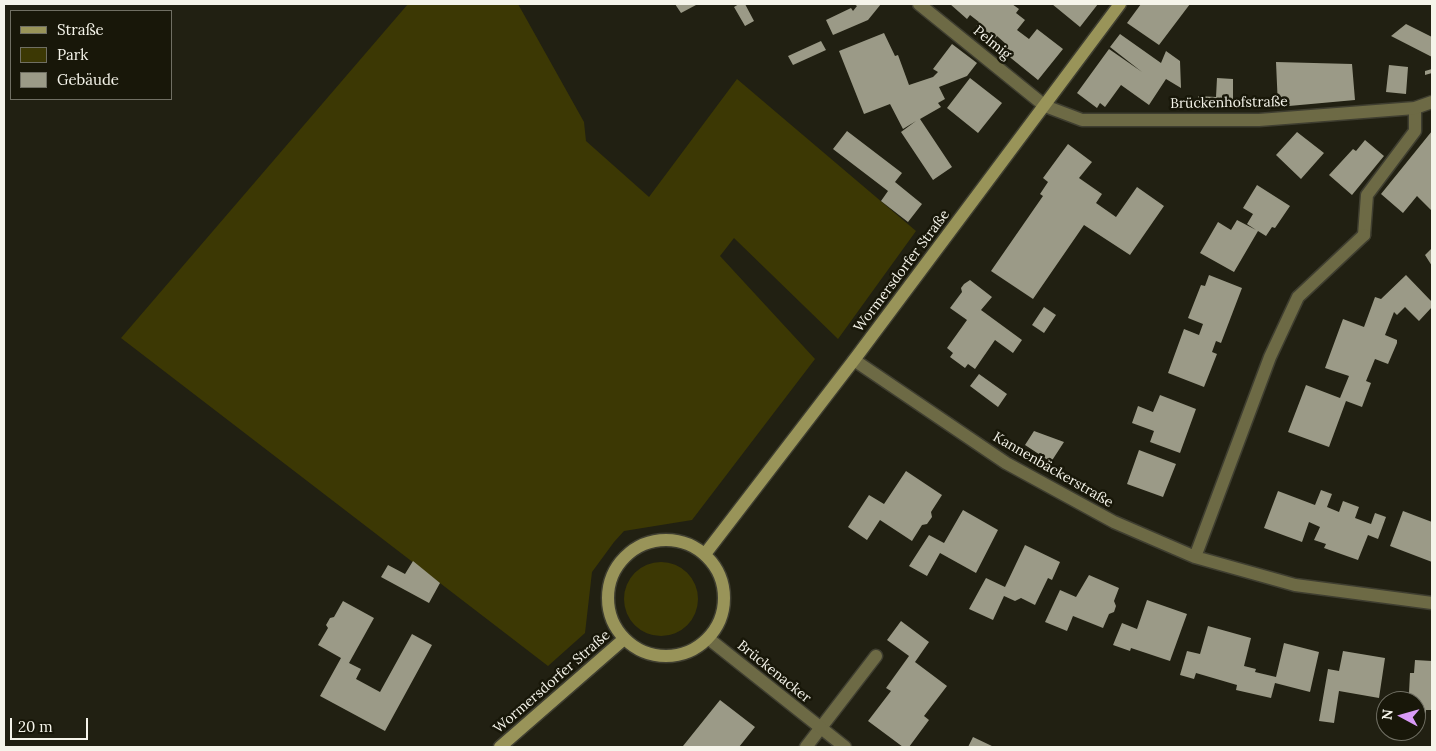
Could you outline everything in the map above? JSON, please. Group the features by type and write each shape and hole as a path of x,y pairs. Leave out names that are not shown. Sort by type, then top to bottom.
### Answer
{"main road":[{"name":"Wormersdorfer Straße","path":"705,554 854,360 1120,4"},
{"name":"Wormersdorfer Straße","path":"654,541 678,541 705,554 716,569 724,590 722,616 709,639 685,654 665,657 643,653 624,639 612,620 608,606 610,582 623,558 635,549 654,541"},
{"name":"Wormersdorfer Straße","path":"500,747 624,639"}],"street":[{"name":"Pelmig","path":"919,4 1045,106"},
{"name":"Brückenhofstraße","path":"1045,106 1082,120 1259,120 1416,108 1432,102"},
{"path":"1195,557 1270,357 1298,297 1364,235 1367,195 1415,131 1416,108"},
{"name":"Kannenbäckerstraße","path":"854,360 1006,464 1114,522 1195,557 1295,585 1432,603"},
{"name":"Brückenacker","path":"709,639 845,747"},
{"path":"806,747 876,656"}],"green space":[{"path":"408,4 518,4 584,122 586,141 649,197 737,79 916,231 838,339 734,238 720,256 815,359 692,520 624,531 614,542 592,572 585,633 548,666 121,338"},
{"path":"661,562 682,568 692,578 698,599 692,620 682,630 661,636 640,630 630,620 624,599 630,578 640,568"}],"building":[{"path":"675,4 695,4 696,5 681,13"},
{"path":"739,4 745,4 754,21 745,26 734,7"},
{"path":"854,4 881,4 868,20 833,35 826,20 851,8 853,11 857,6"},
{"path":"950,4 1012,4 1019,9 1016,13 1025,20 1017,30 1029,39 1037,29 1063,49 1038,80 1001,50 1006,44 997,36 994,40 976,26 979,22 970,15 967,19"},
{"path":"1052,4 1098,4 1080,27"},
{"path":"1141,4 1190,4 1159,45 1127,23"},
{"path":"1406,24 1432,37 1432,57 1391,36"},
{"path":"884,33 895,56 898,55 909,85 933,77 938,72 933,69 952,44 977,63 967,76 939,87 945,99 938,103 941,107 920,119 952,167 933,180 901,132 916,121 903,129 890,104 864,114 839,51"},
{"path":"1120,34 1161,63 1166,51 1180,61 1181,88 1166,79 1149,105 1121,85 1105,107 1100,103 1097,108 1077,93 1109,49 1142,72 1110,47"},
{"path":"821,41 826,50 793,65 788,56"},
{"path":"1276,62 1352,64 1355,100 1278,107"},
{"path":"1389,65 1408,67 1406,94 1386,92"},
{"path":"1432,69 1432,73 1425,75 1425,71"},
{"path":"970,78 1002,103 978,133 947,108"},
{"path":"1217,78 1233,79 1233,109 1198,109 1198,96 1216,97"},
{"path":"847,131 902,173 895,182 922,204 908,222 881,201 888,191 833,149"},
{"path":"1432,131 1432,211 1417,196 1403,213 1381,194"},
{"path":"1297,132 1324,153 1301,179 1276,155"},
{"path":"1365,140 1384,156 1352,195 1329,175 1353,149 1356,151"},
{"path":"1068,144 1092,162 1079,178 1102,194 1096,203 1116,217 1137,187 1164,206 1130,255 1084,225 1033,299 991,271 1043,196 1040,194 1048,182 1043,178"},
{"path":"1257,185 1290,206 1275,228 1272,227 1266,236 1258,231 1234,272 1200,253 1218,222 1231,230 1237,220 1256,230 1247,224 1253,214 1243,208"},
{"path":"1432,248 1432,266 1425,255"},
{"path":"1209,275 1242,288 1221,343 1216,341 1212,352 1217,354 1204,387 1168,373 1184,329 1199,335 1203,324 1188,318 1201,285 1205,286"},
{"path":"1406,275 1432,302 1432,307 1419,321 1405,307 1397,315 1394,312 1385,335 1397,340 1397,343 1388,364 1375,359 1366,381 1371,383 1362,407 1346,401 1329,447 1288,432 1306,385 1340,398 1349,376 1325,368 1343,319 1364,327 1375,297 1381,299"},
{"path":"970,280 992,297 981,310 1022,340 1013,353 995,340 975,369 968,364 965,368 950,357 953,353 947,348 967,320 950,308 962,292 961,288"},
{"path":"1044,307 1056,315 1044,333 1032,325"},
{"path":"979,374 1007,394 998,407 970,386"},
{"path":"1160,395 1196,409 1180,453 1150,442 1154,431 1132,423 1138,406 1153,412"},
{"path":"1034,431 1064,442 1051,462 1025,445"},
{"path":"1139,450 1176,464 1163,497 1127,484"},
{"path":"906,471 942,495 931,512 932,517 927,524 922,525 912,541 880,520 867,540 848,527 869,495 884,504"},
{"path":"1321,490 1332,494 1327,507 1339,512 1343,501 1359,507 1355,518 1371,524 1375,513 1386,517 1378,539 1368,535 1358,560 1324,548 1326,544 1314,540 1320,527 1309,522 1302,542 1264,528 1278,491 1315,505"},
{"path":"963,510 998,530 976,573 940,553 927,576 909,566 929,535 944,543"},
{"path":"1403,511 1432,522 1432,562 1390,546"},
{"path":"1025,545 1060,562 1052,580 1048,578 1035,605 1021,598 1015,601 1004,596 993,620 969,609 986,578 1005,587"},
{"path":"413,561 440,583 429,603 381,577 388,565 405,574"},
{"path":"1089,575 1119,588 1114,601 1116,606 1114,612 1109,614 1103,628 1073,616 1067,631 1045,622 1060,590 1076,597"},
{"path":"1147,600 1187,614 1170,661 1131,648 1130,651 1113,645 1122,623 1137,629"},
{"path":"343,601 374,618 349,663 361,669 356,679 380,692 412,634 432,645 385,731 320,696 341,658 318,645 328,628 326,625 330,618 334,617"},
{"path":"901,621 929,642 915,662 947,686 924,716 929,720 909,747 903,747 868,721 891,691 886,688 909,656 887,640"},
{"path":"1208,626 1251,638 1244,666 1256,669 1255,672 1276,677 1284,643 1319,652 1310,692 1275,683 1271,698 1236,690 1237,685 1196,673 1194,679 1180,675 1187,651 1200,654"},
{"path":"1343,651 1385,658 1380,691 1376,691 1376,697 1339,691 1334,723 1319,721 1328,669 1339,671"},
{"path":"1415,660 1432,661 1432,710 1426,710 1426,691 1409,691 1410,673 1414,673"},
{"path":"720,700 755,727 739,747 683,746"},
{"path":"973,737 994,747 968,747"}]}
